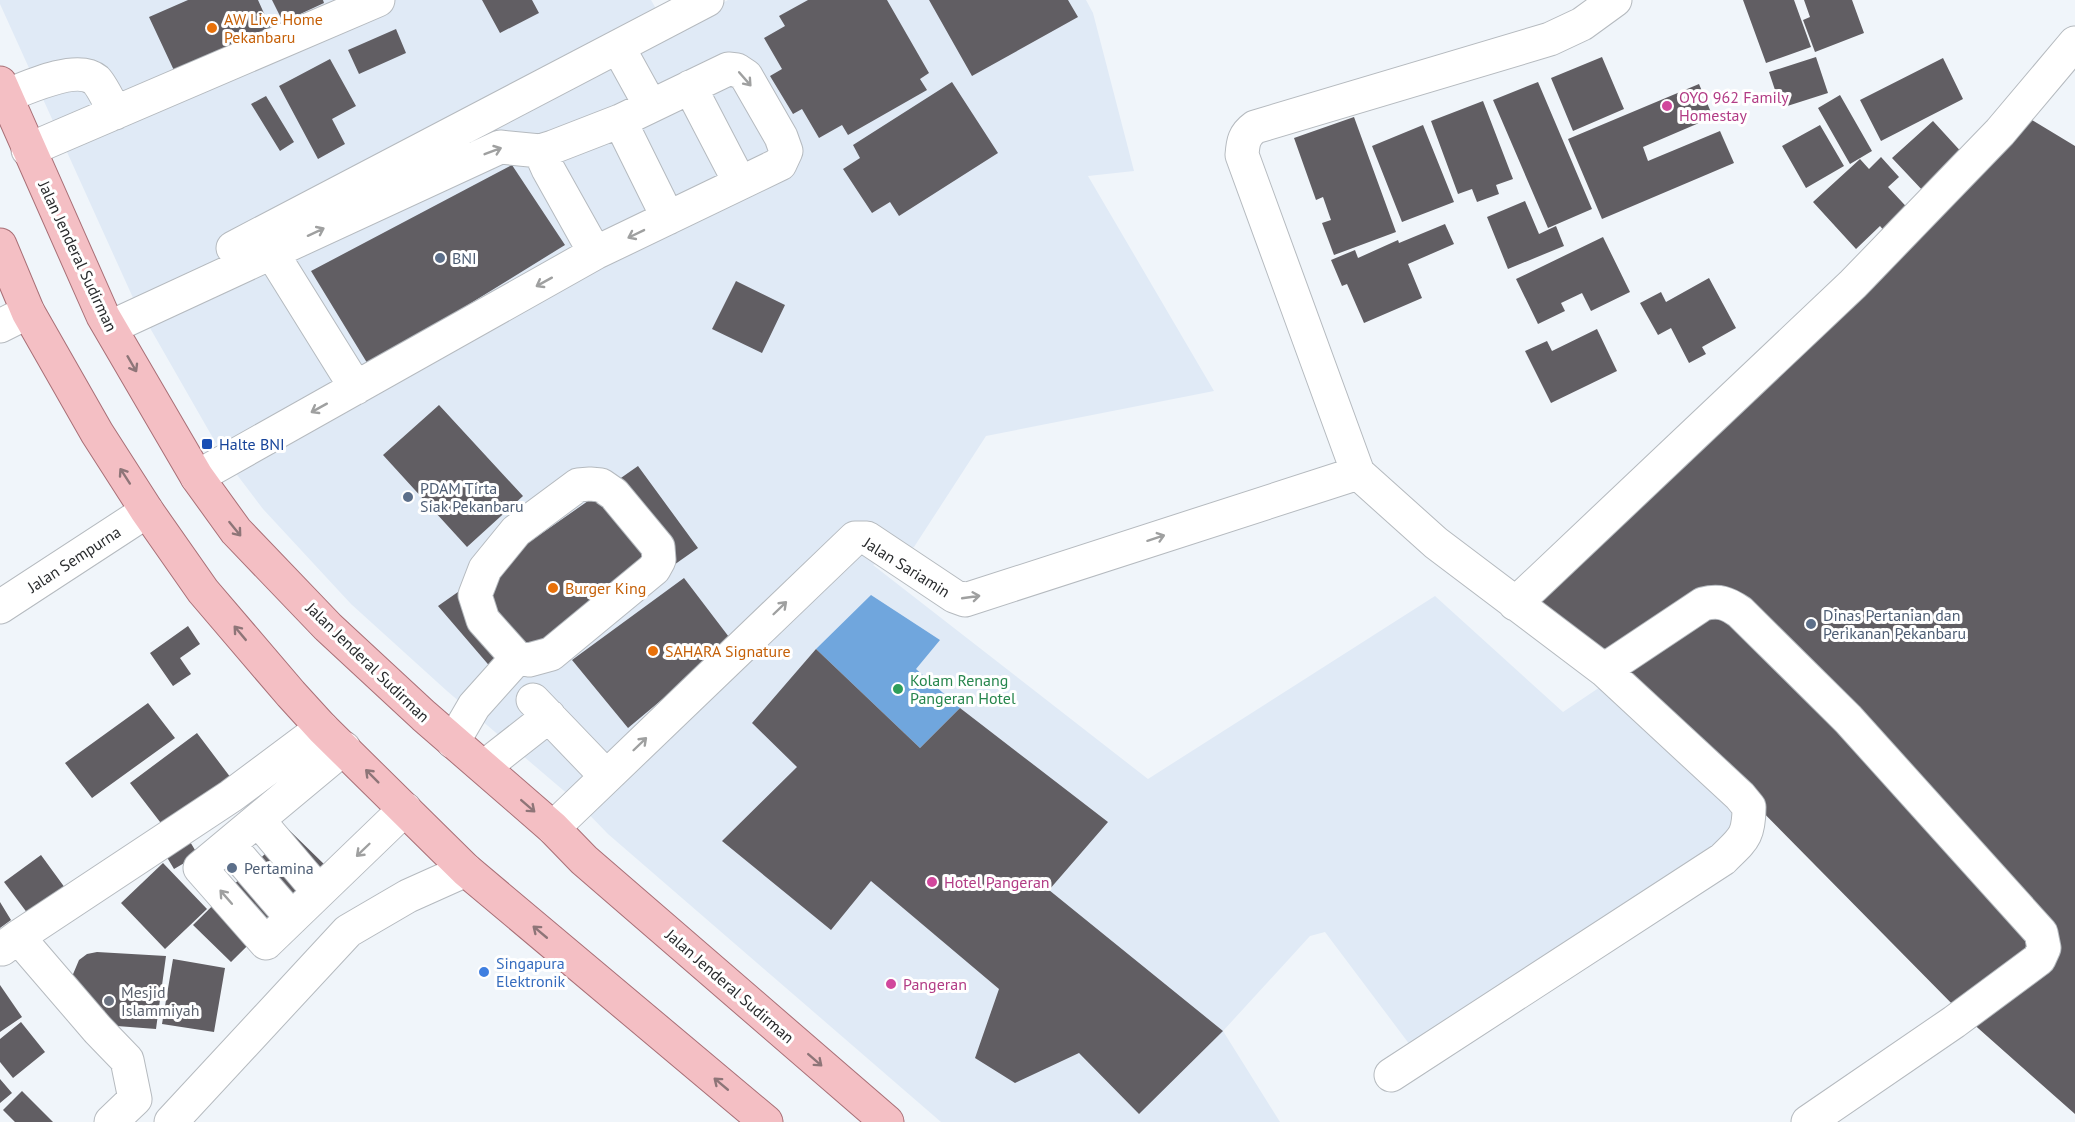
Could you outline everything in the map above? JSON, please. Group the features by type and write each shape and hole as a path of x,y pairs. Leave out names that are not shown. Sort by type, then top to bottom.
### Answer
{"main road":[{"name":"Jalan Jenderal Sudirman","path":"3,89 28,150 107,321 197,477 236,531 328,627 453,742 553,828 584,860 887,1122"},
{"path":"0,245 14,319 97,433 147,511 203,591 333,738 466,870 766,1122"}],"street":[{"path":"28,150 378,0"},
{"path":"107,321 707,0"},
{"path":"1391,1075 1723,859 1741,841 1749,827 1749,807 1740,796 1604,670 1436,543 1358,473 1242,155 1243,141 1247,133 1255,127 1550,39 1582,12 1615,0"},
{"path":"1515,604 1853,284 2000,132 2075,43"},
{"path":"618,46 650,105"},
{"path":"107,321 272,253 500,147 540,151 620,121 728,69 737,70 746,76 781,137 786,151 780,164 595,253 197,477"},
{"path":"3,89 54,78 75,75 86,77 96,81 115,113"},
{"path":"690,87 740,183"},
{"path":"620,121 668,218"},
{"path":"540,151 595,253"},
{"path":"272,253 356,388"},
{"name":"Jalan Sariamin","path":"553,828 855,538 867,538 954,596 965,600 1358,473"},
{"path":"578,485 601,485 614,494 658,547 659,560 654,569 552,654 529,660 517,658 483,620 475,595 485,569 516,531 578,485"},
{"name":"Jalan Sempurna","path":"0,608 147,511"},
{"path":"1604,670 1703,604 1716,601 1728,604 1740,612 1848,719 2041,933 2044,948 2039,959 1954,1022 1808,1122"},
{"path":"453,742 474,706 517,658"},
{"path":"484,767 541,708 606,776"},
{"path":"333,738 258,820 200,868 266,943 405,809"},
{"path":"111,1122 135,1099 127,1060 9,943 231,796 333,738"},
{"path":"258,820 319,891"},
{"path":"171,1122 348,931 408,896 466,870"}],"shaded area":[{"path":"0,0 651,0 669,32 728,0 1086,0 1093,13 1134,171 1088,176 1214,391 986,436 914,547 873,565 1148,779 1435,596 1563,712 1609,681 1736,800 1739,823 1710,851 1413,1049 1325,932 1310,936 1223,1031 1280,1122 941,1122 608,834 577,802 447,691 351,604 263,509 225,459 134,300"}],"water":[{"name":"Kolam Renang Pangeran Hotel","path":"871,595 940,640 916,669 960,708 920,748 816,649"}],"building":[{"name":"AW Live Home Pekanbaru","path":"188,0 258,0 276,40 178,79 149,17"},
{"path":"272,0 323,0 324,3 283,22"},
{"path":"482,0 532,0 539,13 500,33"},
{"path":"808,0 887,0 929,73 920,79 927,90 848,135 842,125 819,138 802,109 793,114 770,76 782,69 764,38 785,26 779,16"},
{"path":"929,0 1068,0 1078,17 972,76"},
{"path":"1743,0 1794,0 1811,47 1766,63"},
{"path":"1804,0 1852,0 1864,33 1815,52 1803,20 1810,17"},
{"path":"396,29 406,53 359,74 348,50"},
{"path":"1602,57 1624,109 1573,131 1551,78"},
{"path":"1816,57 1828,93 1781,108 1769,72"},
{"path":"1943,58 1963,99 1881,141 1860,100"},
{"path":"330,59 356,106 332,119 345,144 318,159 279,86"},
{"path":"952,82 998,153 899,216 890,202 872,213 843,169 860,158 853,145"},
{"path":"1538,82 1592,209 1548,228 1493,100"},
{"path":"1699,84 1713,117 1643,147 1648,161 1720,131 1734,163 1602,219 1568,139"},
{"path":"1840,95 1872,151 1850,164 1818,108"},
{"path":"266,96 294,142 280,151 251,104"},
{"path":"1483,101 1513,179 1496,185 1499,194 1477,202 1472,189 1458,194 1431,121"},
{"name":"Dinas Pertanian dan Perikanan Pekanbaru","path":"2022,114 2075,146 2075,1114 1961,1013 1742,791 1522,607"},
{"path":"1354,117 1396,232 1334,255 1322,223 1331,220 1323,197 1316,200 1294,138"},
{"path":"1933,121 1965,156 1925,193 1892,158"},
{"path":"1423,125 1454,202 1402,222 1372,146"},
{"path":"1820,125 1844,166 1806,188 1782,146"},
{"path":"1881,157 1899,177 1888,187 1915,216 1890,238 1880,226 1856,249 1813,202 1860,159 1869,169"},
{"name":"BNI","path":"512,165 565,245 369,366 311,271"},
{"path":"1525,201 1539,234 1556,226 1564,246 1508,269 1487,217"},
{"path":"1445,224 1454,244 1408,264 1422,298 1364,323 1347,284 1342,286 1331,260 1355,250 1358,258 1398,240 1399,243"},
{"path":"1603,237 1630,292 1591,311 1582,293 1561,303 1565,311 1538,324 1516,279"},
{"path":"1709,278 1736,328 1702,347 1706,354 1689,363 1671,328 1658,335 1640,303 1661,292 1666,302"},
{"path":"736,281 785,305 762,353 712,329"},
{"path":"1597,329 1617,371 1551,403 1525,351 1547,341 1552,351"},
{"path":"439,405 523,496 467,547 383,455"},
{"name":"Burger King","path":"638,466 698,548 505,684 438,606"},
{"name":"SAHARA Signature","path":"684,578 732,641 628,728 572,660"},
{"path":"188,626 200,644 180,658 191,674 173,686 150,653"},
{"name":"Hotel Pangeran","path":"816,649 920,748 960,708 1108,822 1049,890 1223,1031 1139,1114 1079,1053 1015,1083 975,1058 999,989 871,881 831,930 722,841 797,767 752,723"},
{"path":"148,703 175,738 92,798 65,763"},
{"path":"197,733 234,782 167,831 130,783"},
{"path":"289,830 327,867 231,962 193,925"},
{"path":"189,840 198,855 174,869 165,854"},
{"path":"41,855 68,892 31,918 4,882"},
{"path":"163,863 207,909 165,949 121,903"},
{"path":"0,902 11,920 0,928"},
{"path":"97,952 166,956 156,1029 104,1025 105,1011 83,1007 71,979 79,960 87,954"},
{"path":"173,959 225,968 214,1032 162,1024"},
{"path":"0,985 22,1017 0,1032"},
{"path":"21,1022 45,1052 13,1078 0,1062 0,1039"},
{"path":"0,1079 12,1093 0,1103"},
{"path":"22,1091 53,1122 15,1122 3,1110"}],"place":[{"name":"AW Live Home Pekanbaru","path":"212,28"},
{"name":"OYO 962 Family Homestay","path":"1667,106"},
{"name":"BNI","path":"440,258"},
{"name":"Halte BNI","path":"207,444"},
{"name":"PDAM Tirta Siak Pekanbaru","path":"408,497"},
{"name":"Burger King","path":"553,588"},
{"name":"Dinas Pertanian dan Perikanan Pekanbaru","path":"1811,624"},
{"name":"SAHARA Signature","path":"653,651"},
{"name":"Kolam Renang Pangeran Hotel","path":"898,689"},
{"name":"Pertamina","path":"232,868"},
{"name":"Hotel Pangeran","path":"932,882"},
{"name":"Singapura Elektronik","path":"484,972"},
{"name":"Pangeran","path":"891,984"},
{"name":"Mesjid Islammiyah","path":"109,1001"}]}
